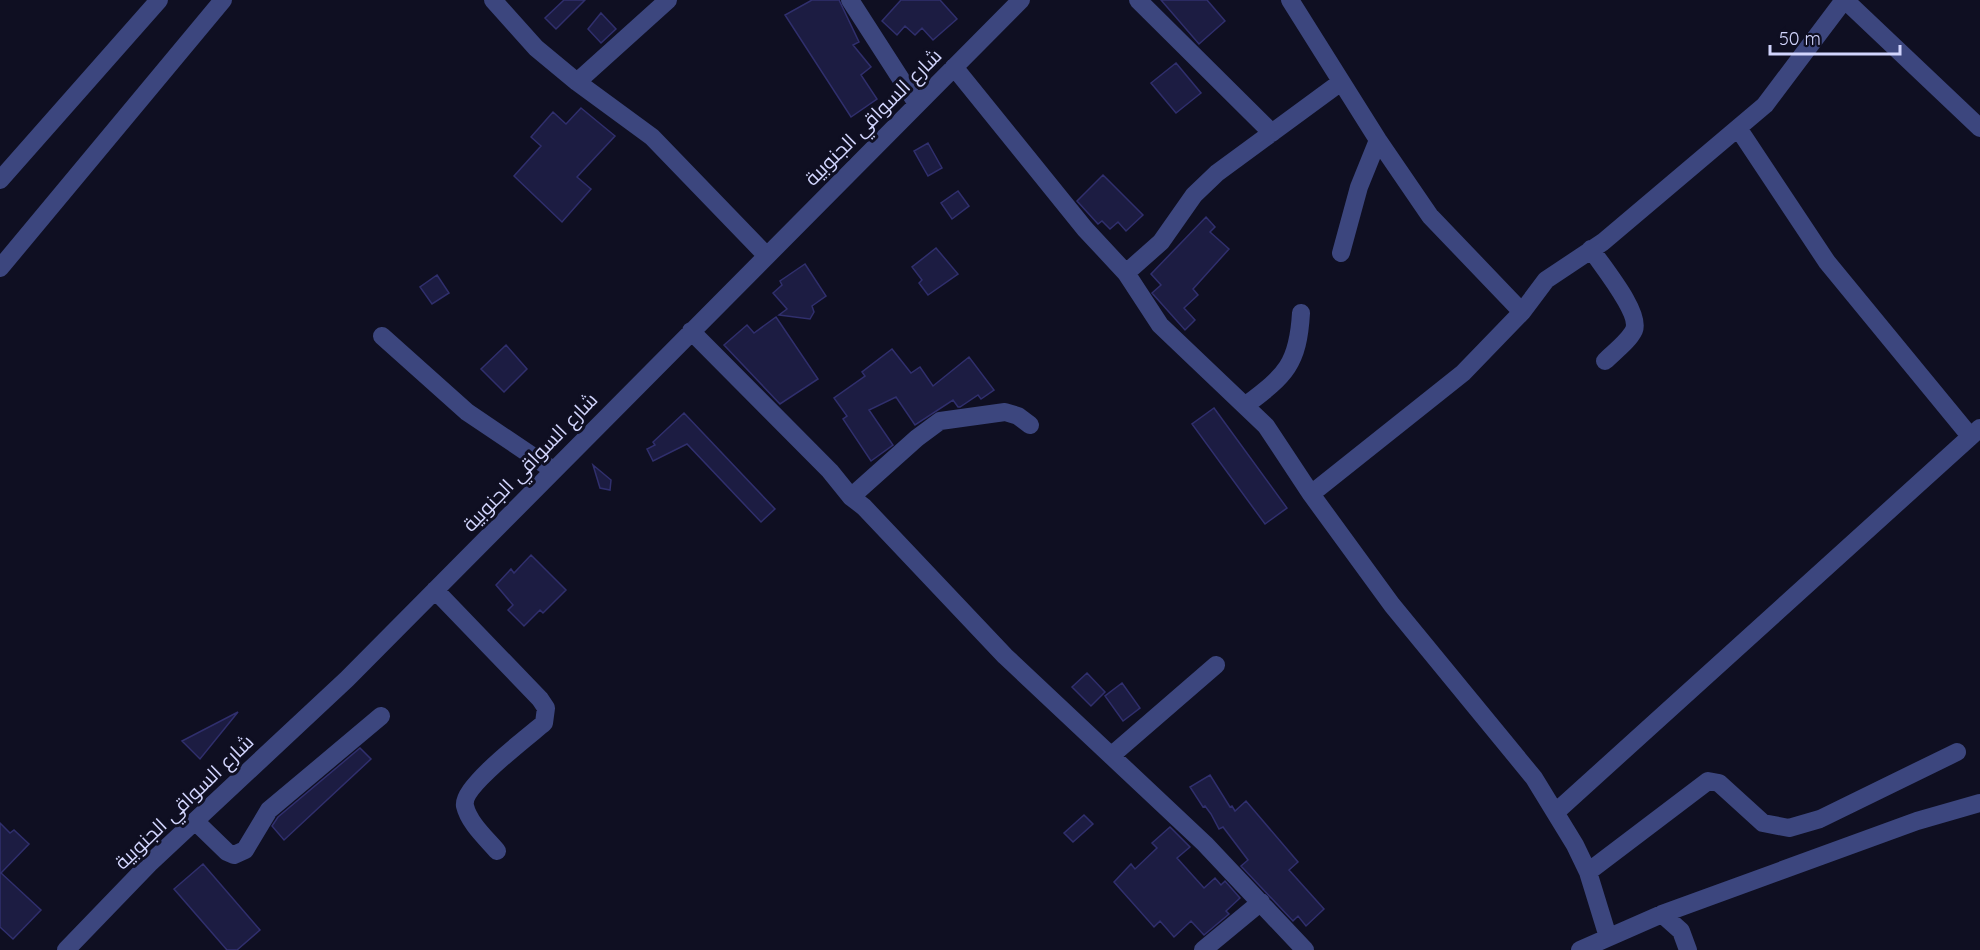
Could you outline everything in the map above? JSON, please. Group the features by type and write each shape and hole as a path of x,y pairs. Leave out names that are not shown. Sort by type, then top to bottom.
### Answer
{"street":[{"path":"3,171 159,0"},
{"path":"0,268 224,0"},
{"path":"493,0 536,48 577,82 652,137 766,255"},
{"path":"577,82 668,0"},
{"path":"850,0 917,104"},
{"name":"شارع السواقي الجنوبية","path":"66,950 149,864 347,679 1021,0"},
{"path":"1138,0 1272,133"},
{"path":"1290,0 1378,140 1430,216 1522,312"},
{"path":"1311,494 1463,373 1522,312 1546,280 1623,225 1765,105 1844,0 1980,128"},
{"path":"954,67 1084,229 1125,273 1160,325 1266,426 1311,494 1392,605 1534,778 1557,811 1588,872 1608,937"},
{"path":"1125,273 1161,242 1204,184 1341,82"},
{"path":"1557,811 1975,432 1827,262 1738,128"},
{"path":"1341,253 1359,187 1378,140"},
{"path":"1591,249 1625,299 1635,321 1633,331 1605,361"},
{"path":"1246,405 1274,384 1293,360 1299,342 1301,313"},
{"path":"691,331 830,471 851,497 864,507 1005,656 1112,755 1261,902 1305,950"},
{"path":"382,336 467,412 553,470"},
{"path":"851,497 900,452 940,422 1005,412 1018,416 1030,425"},
{"path":"435,590 546,708 544,723 475,784 465,799 465,806 473,821 497,851"},
{"path":"1112,755 1216,665"},
{"path":"195,821 226,852 234,855 245,850 269,810 381,716"},
{"path":"1588,872 1708,781 1719,783 1763,823 1789,828 1820,819 1957,752"},
{"path":"1581,950 1662,914 1917,821 1980,803"},
{"path":"1203,950 1261,902"},
{"path":"1662,914 1681,931 1688,950"}],"building":[{"path":"564,0 585,0 556,29 545,18"},
{"path":"812,0 839,0 859,42 853,45 871,67 861,75 877,99 851,117 785,15"},
{"path":"901,0 940,0 957,19 933,40 922,28 915,35 905,26 897,35 882,21"},
{"path":"1161,0 1207,0 1225,21 1199,44"},
{"path":"601,13 616,29 601,43 588,29"},
{"path":"1176,63 1201,93 1176,113 1151,83"},
{"path":"581,108 615,136 577,177 591,189 562,222 514,176 541,146 531,137 553,112 566,124"},
{"path":"928,143 942,168 928,176 914,151"},
{"path":"1103,175 1143,215 1126,231 1118,222 1110,229 1102,221 1098,224 1077,201"},
{"path":"958,191 969,206 952,219 941,203"},
{"path":"1206,217 1215,227 1210,232 1229,249 1193,289 1198,295 1184,308 1195,320 1185,330 1152,293 1161,285 1151,274"},
{"path":"936,248 958,274 928,295 919,283 922,280 912,267"},
{"path":"805,264 826,296 812,306 814,312 810,319 779,315 787,309 773,293 782,285 780,281"},
{"path":"437,275 449,293 432,304 420,287"},
{"path":"776,317 818,379 780,404 724,345 747,325 754,333"},
{"path":"506,345 527,369 504,392 481,369"},
{"path":"892,349 911,373 920,367 933,386 969,357 994,390 981,399 978,395 960,407 953,400 915,425 896,397 869,410 893,445 871,461 843,419 847,416 834,398 865,376 862,372"},
{"path":"1214,408 1287,508 1265,524 1192,424"},
{"path":"684,413 775,509 761,522 687,444 653,461 647,449 655,445 653,442"},
{"path":"593,465 611,480 610,490 600,488"},
{"path":"531,555 566,590 543,613 540,610 524,626 508,610 513,605 496,585 511,569 514,573"},
{"path":"1087,673 1105,692 1091,706 1072,687"},
{"path":"1122,683 1140,708 1123,721 1105,696"},
{"path":"238,712 200,759 182,741"},
{"path":"360,748 371,759 284,840 272,826 278,817"},
{"path":"1210,775 1230,807 1232,806 1235,811 1246,801 1298,862 1289,870 1324,909 1306,926 1298,916 1293,921 1241,866 1248,860 1223,827 1219,829 1211,814 1205,806 1203,807 1190,787"},
{"path":"1084,815 1093,824 1073,842 1064,833"},
{"path":"0,823 10,833 14,830 29,844 1,873 41,910 13,939 0,927"},
{"path":"1170,827 1190,847 1177,858 1204,888 1215,878 1221,885 1225,881 1240,898 1226,911 1229,914 1204,935 1191,921 1174,937 1160,921 1154,927 1114,882 1131,864 1135,869 1157,848 1152,843"},
{"path":"203,864 260,930 237,950 227,950 174,889"}]}
